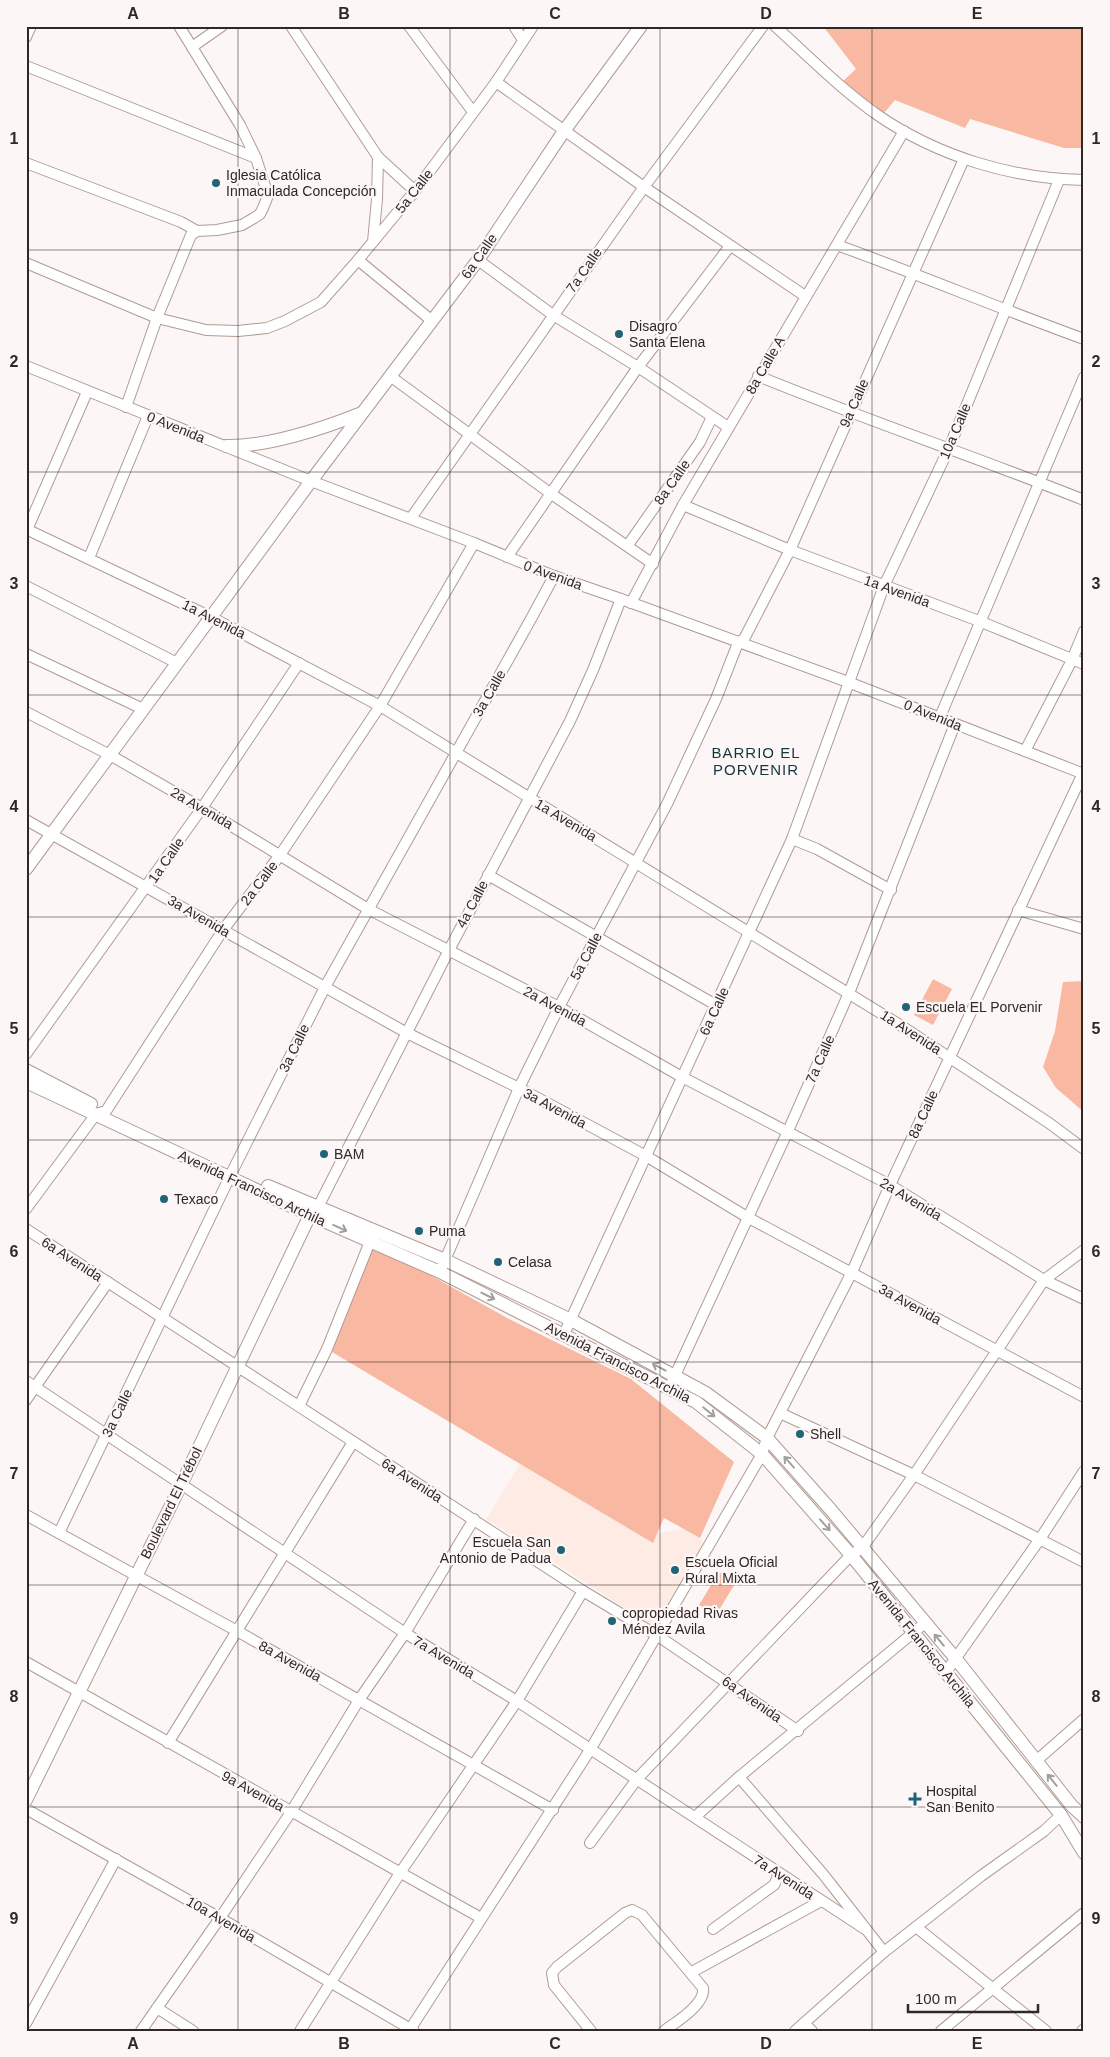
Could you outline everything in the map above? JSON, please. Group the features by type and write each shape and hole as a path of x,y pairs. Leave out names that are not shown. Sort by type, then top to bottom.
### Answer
{"main road":[{"name":"6a Calle","path":"26,869 310,481 478,260 564,131 641,26"},
{"path":"226,446 243,447 325,428 360,414"},
{"name":"Avenida Francisco Archila","path":"26,1070 101,1113"},
{"name":"Avenida Francisco Archila","path":"26,1082 101,1113 314,1211 370,1241 440,1272 564,1334 672,1382 706,1392 767,1438 831,1510 856,1551 914,1633 1061,1815 1084,1853"},
{"name":"Avenida Francisco Archila","path":"314,1211 376,1229 571,1320 672,1382 762,1454 925,1623 956,1659 1072,1806 1084,1817"},
{"name":"Boulevard El Trébol","path":"26,1800 314,1211"}],"street":[{"path":"26,37 31,26"},
{"path":"192,47 222,26"},
{"path":"291,26 378,157 416,191"},
{"path":"409,26 473,112"},
{"path":"514,26 523,40"},
{"name":"5a Calle","path":"157,318 206,330 238,331 267,328 285,321 321,302 416,191 496,82 533,26"},
{"name":"7a Calle","path":"411,518 644,187 763,26"},
{"path":"775,26 857,99 904,131 964,158 1008,171 1058,180 1084,180"},
{"path":"26,163 181,222 197,231 217,230 242,224 260,214 267,198 256,158 240,125 178,27"},
{"path":"26,66 256,158"},
{"path":"496,82 644,187 806,296"},
{"name":"8a Calle A","path":"626,601 652,564 683,505 758,376 904,131"},
{"path":"373,242 378,157"},
{"name":"9a Calle","path":"738,643 744,639 790,550 849,413 914,273 964,158"},
{"name":"10a Calle","path":"848,682 884,586 949,448 1058,180"},
{"path":"126,407 157,318 187,241 197,231"},
{"path":"837,245 914,273 1004,311 1084,339"},
{"path":"507,558 638,367 730,246"},
{"path":"358,260 431,320"},
{"path":"478,260 553,315 638,367 728,428"},
{"path":"26,264 157,318"},
{"name":"0 Avenida","path":"26,366 310,481 474,543 507,558 848,682 1083,773"},
{"path":"390,376 550,493 628,545 652,564"},
{"path":"758,376 849,413 949,448 1084,500"},
{"path":"940,717 979,621 1084,377"},
{"path":"27,530 87,392"},
{"path":"89,558 148,416"},
{"name":"8a Calle","path":"628,545 700,442 712,417"},
{"name":"1a Avenida","path":"683,505 790,550 979,621 1084,664"},
{"name":"1a Avenida","path":"27,530 211,617 380,706 849,992 1049,1123 1084,1149"},
{"name":"2a Calle","path":"26,1209 101,1113 223,930 280,854 380,706 474,543"},
{"name":"3a Calle","path":"59,1533 232,1173 324,987 554,576"},
{"path":"26,586 177,663"},
{"name":"4a Calle","path":"314,1211 529,798 590,678 626,601"},
{"path":"1025,752 1072,660 1084,631"},
{"name":"5a Calle","path":"440,1272 519,1088 559,1007 667,804 716,699 738,643"},
{"path":"26,654 144,709"},
{"name":"1a Calle","path":"26,1054 148,886 300,663"},
{"name":"6a Calle","path":"564,1334 792,839 848,682"},
{"name":"2a Avenida","path":"26,712 110,755 280,854 368,909 559,1007 682,1077 890,1185 1044,1280 1084,1299"},
{"name":"7a Calle","path":"672,1382 788,1131 849,992 891,890 955,724"},
{"name":"8a Calle","path":"411,2030 590,1750 658,1636 762,1454 767,1438 852,1272 890,1185 1083,773"},
{"name":"3a Avenida","path":"26,820 148,886 407,1033 519,1088 646,1156 748,1217 1084,1397"},
{"path":"792,839 817,849 891,890"},
{"path":"488,875 716,1005"},
{"path":"1018,910 1084,929"},
{"name":"6a Avenida","path":"26,1229 583,1591 658,1636 730,1683 798,1731"},
{"path":"299,1406 327,1349 376,1229"},
{"path":"590,1843 637,1779 856,1551 914,1475 1044,1280 1084,1250"},
{"path":"26,1400 31,1384 108,1282"},
{"name":"7a Avenida","path":"31,1384 405,1633 637,1779 865,1929"},
{"path":"780,1413 914,1475 1084,1562"},
{"path":"168,1743 353,1442"},
{"path":"946,1672 1040,1539 1084,1471"},
{"name":"8a Avenida","path":"26,1515 237,1631 553,1810"},
{"path":"142,2031 291,1812 359,1700 405,1633 474,1519"},
{"path":"300,2031 400,1873 517,1702 583,1591"},
{"path":"695,1817 739,1777 798,1731 925,1623"},
{"name":"9a Avenida","path":"26,1662 481,1918"},
{"path":"1036,1761 1084,1719"},
{"path":"739,1777 823,1874 884,1952"},
{"name":"10a Avenida","path":"26,1809 220,1918 411,2030"},
{"path":"795,2031 884,1952 1044,1831 1061,1815"},
{"path":"26,2023 116,1859"},
{"path":"713,1929 774,1885 778,1879 778,1873"},
{"path":"692,1972 821,1901"},
{"path":"591,2031 554,1985 552,1973 556,1967 625,1913 632,1910 640,1912 692,1972 703,1988 704,1996 699,2002 664,2031"},
{"path":"941,2031 1084,1913"},
{"path":"916,1927 1046,2031"},
{"path":"157,2008 193,2031"},
{"path":"804,2023 812,2031"}],"shaded area":[{"path":"823,26 1084,26 1084,148 1064,148 970,119 965,128 895,100 883,114 843,81 856,69"},
{"path":"933,979 952,989 933,1025 914,1015"},
{"path":"1084,981 1084,1112 1056,1088 1043,1067 1055,1031 1063,982"},
{"path":"369,1241 509,1319 631,1379 734,1462 700,1538 664,1518 653,1543 327,1349"},
{"path":"520,1464 653,1542 658,1533 684,1529 700,1538 703,1544 660,1621 650,1624 486,1519"},
{"path":"719,1572 736,1582 716,1615 699,1605"}],"place":[{"name":"Iglesia Católica Inmaculada Concepción","path":"216,183"},
{"name":"Disagro Santa Elena","path":"619,334"},
{"name":"Escuela EL Porvenir","path":"906,1007"},
{"name":"BAM","path":"324,1154"},
{"name":"Texaco","path":"164,1199"},
{"name":"Puma","path":"419,1231"},
{"name":"Celasa","path":"498,1262"},
{"name":"Shell","path":"800,1434"},
{"name":"Escuela San Antonio de Padua","path":"561,1550"},
{"name":"Escuela Oficial Rural Mixta","path":"675,1570"},
{"name":"copropiedad Rivas Méndez Avila","path":"612,1621"},
{"name":"Hospital San Benito","path":"915,1799"}],"district":[{"name":"BARRIO EL PORVENIR","path":"756,762"}]}
